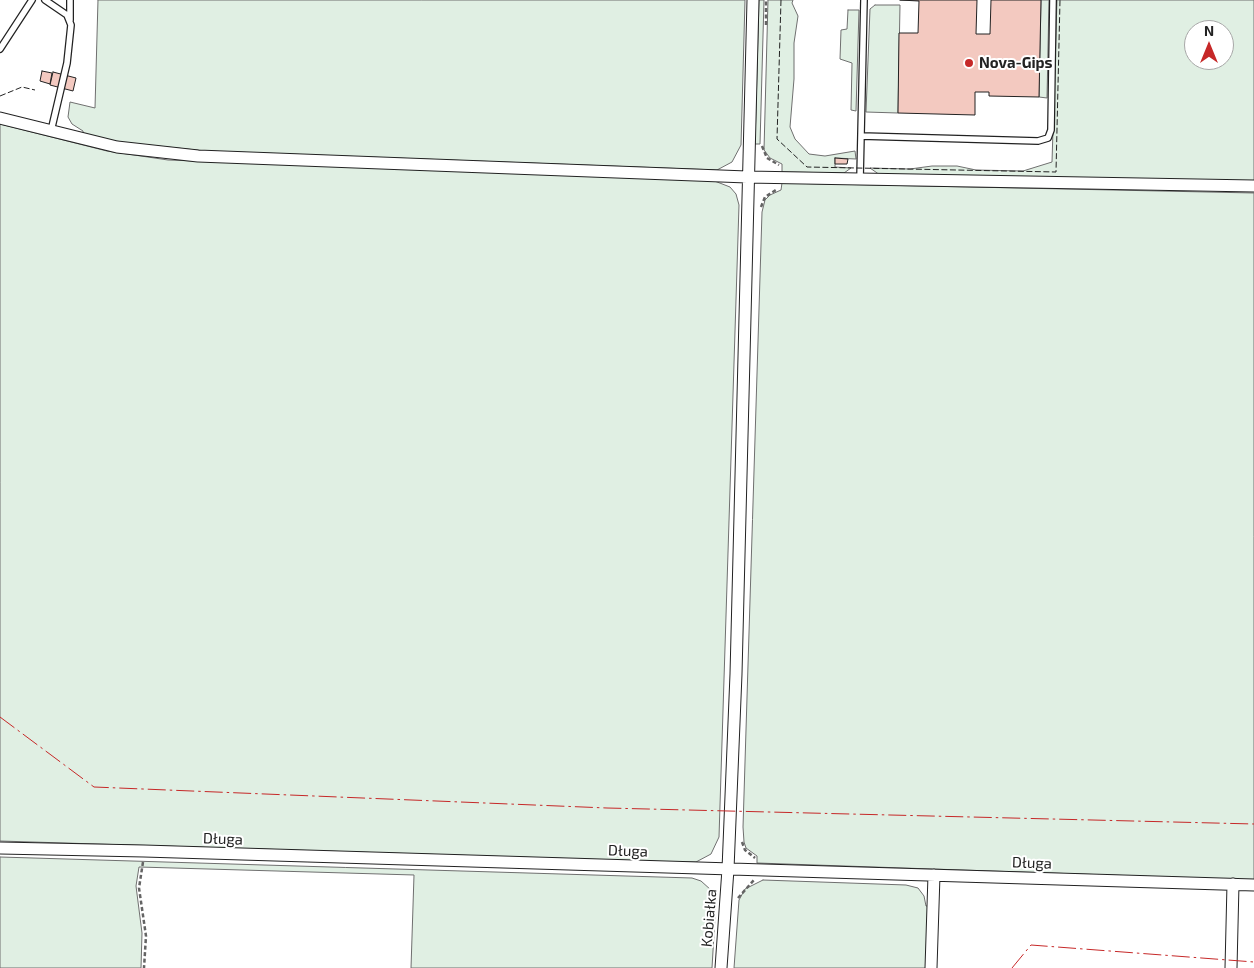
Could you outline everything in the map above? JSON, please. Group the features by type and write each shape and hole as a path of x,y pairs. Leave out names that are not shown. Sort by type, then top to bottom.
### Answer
{"street":[{"name":"Kobiałka","path":"720,968 728,869 736,674 752,0"},
{"path":"0,118 117,147 170,154 747,177 1254,186"},
{"name":"Długa","path":"0,848 1254,885"},
{"path":"931,968 934,876"},
{"path":"1231,968 1233,884"}],"lane":[{"path":"0,49 32,0"},
{"path":"45,0 67,15 70,20"},
{"path":"50,131 67,63 70,0"},
{"path":"860,179 864,0"},
{"path":"861,136 1038,141 1048,138 1051,130 1053,0"}],"path":[{"path":"144,851 139,888 146,936 144,968"},
{"path":"738,901 745,888 753,884 754,880 763,878"}],"green space":[{"path":"98,0 745,0 741,145 732,162 717,170 206,151 118,142 83,134 83,131 72,124 68,117 70,102 95,108"},
{"path":"759,0 764,0 760,144 755,144"},
{"path":"768,0 793,0 792,3 798,16 794,43 794,79 790,127 795,139 809,154 825,156 855,151 856,159 835,158 835,167 851,168 844,173 782,172 782,164 770,158 764,150"},
{"path":"1041,0 1049,0 1047,98 1039,97"},
{"path":"1057,0 1254,0 1254,182 880,175 870,168 910,169 932,166 957,166 976,170 1023,171 1052,162"},
{"path":"875,5 900,5 898,113 866,112 870,9"},
{"path":"848,10 859,10 856,111 851,110 852,63 840,59 841,30 847,29"},
{"path":"0,124 107,151 168,160 712,180 730,187 736,194 739,205 719,837 711,854 696,862 677,862 0,841"},
{"path":"782,183 1254,193 1254,880 757,863 757,856 746,848 743,827 762,212 765,200 770,195 781,190"},
{"path":"0,857 692,878 701,881 711,890 716,900 712,968 411,968 414,875 139,867 136,886 142,933 141,968 0,968"},
{"path":"763,880 906,885 918,888 924,896 926,906 929,906 927,968 734,968 739,900 745,889"}],"building":[{"name":"Nova-Gips","path":"900,0 977,0 976,34 990,34 991,0 1041,0 1039,97 989,96 989,92 975,92 975,115 898,113 899,33 918,33 919,1"},
{"path":"42,71 52,73 50,84 40,81"},
{"path":"53,72 76,78 73,91 50,85"},
{"path":"835,158 848,159 847,164 835,164"}],"fence":[{"path":"781,0 777,139 807,167 1056,172 1060,0"},
{"path":"0,96 22,87 35,90"}],"power":[{"path":"0,717 94,787 607,808 1254,824"},
{"path":"1012,968 1031,945 1254,962"}],"place":[{"name":"Nova-Gips","path":"969,63"}]}
